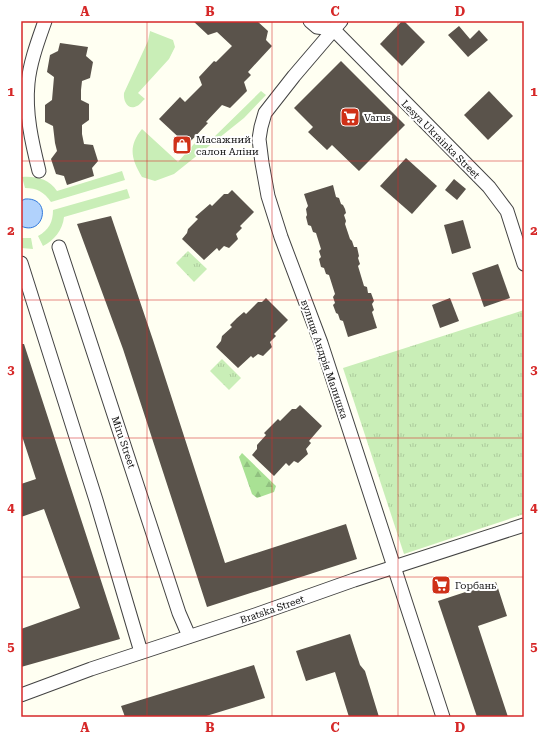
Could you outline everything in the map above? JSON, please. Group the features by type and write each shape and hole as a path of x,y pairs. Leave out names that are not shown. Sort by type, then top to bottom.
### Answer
{"street":[{"path":"39,171 32,141 28,108 28,83 37,43 45,21"},
{"path":"310,21 317,27 335,24"},
{"name":"Lesya Ukrainka Street","path":"335,24 489,187 507,211 524,264"},
{"name":"вулиця Андрія Малишка","path":"335,24 265,113 259,139 262,163 268,196 281,237 321,343 443,717"},
{"name":"Miru Street","path":"59,247 179,613 189,636"},
{"path":"21,263 141,652"},
{"name":"Bratska Street","path":"21,695 141,652 524,525"}],"green space":[{"path":"150,31 173,40 175,47 169,59 138,93 145,99 138,105 131,107 125,102 124,93 148,41"},
{"path":"261,91 266,95 244,118 174,174 155,181 142,177 133,158 133,147 142,129 178,162 201,136 209,142"},
{"path":"122,171 125,180 51,202 40,191 25,188 22,177 42,179 54,187 57,191"},
{"path":"127,189 130,198 64,217 62,226 57,234 51,241 43,246 38,236 50,225 53,210"},
{"path":"21,238 31,238 33,249 21,248"},
{"path":"188,251 207,269 194,282 176,263"},
{"path":"524,310 524,514 404,554 343,368"},
{"path":"222,359 241,378 229,390 210,371"},
{"path":"242,453 276,486 274,492 257,498 252,494 239,457"}],"water":[{"path":"25,199 34,200 39,204 42,210 40,222 29,228 21,226 21,201"}],"building":[{"path":"193,21 257,21 268,31 266,40 272,46 248,72 251,75 244,82 247,91 230,108 222,105 206,122 208,123 187,145 159,119 180,97 185,102 202,85 199,77 214,61 216,62 232,46 217,32 208,35"},
{"path":"402,21 404,21 425,42 402,66 380,44"},
{"path":"459,26 470,39 479,30 488,40 468,57 448,35"},
{"path":"60,43 88,47 86,56 93,62 90,78 82,81 81,100 89,104 89,120 82,125 82,134 84,144 93,145 98,161 92,168 94,176 67,185 64,176 56,174 51,159 57,151 53,126 45,122 45,105 52,100 54,77 47,72 50,55 58,51"},
{"name":"Varus","path":"341,61 405,125 359,171 332,145 327,150 308,132 313,127 294,108"},
{"path":"489,91 513,116 488,140 464,115"},
{"path":"406,158 437,186 412,214 380,186"},
{"path":"454,179 466,189 457,200 445,190"},
{"path":"333,185 336,197 339,198 345,209 345,224 350,239 354,247 357,247 360,264 358,266 364,286 367,287 368,293 371,293 374,301 372,304 374,310 372,312 377,328 348,337 343,321 340,320 333,305 335,303 333,297 335,294 329,275 326,274 324,268 321,267 319,259 321,257 319,251 321,249 316,233 313,232 311,226 308,225 306,217 306,209 308,206 304,194"},
{"path":"232,190 254,212 240,226 242,228 236,234 238,239 229,248 224,246 219,251 217,248 204,260 182,239 187,233 188,229 198,219 195,217 210,204 212,206 224,194 228,194"},
{"path":"111,216 225,563 346,524 357,559 207,607 123,349 77,224"},
{"path":"463,220 471,248 452,254 444,225"},
{"path":"498,264 510,298 484,307 472,273"},
{"path":"266,298 288,320 274,334 276,336 270,342 272,347 263,356 258,354 253,358 251,356 238,368 216,347 221,341 222,336 232,327 230,325 237,318 244,312 246,314 258,302 262,302"},
{"path":"450,298 459,321 440,328 432,305"},
{"path":"21,344 24,344 120,639 21,667 21,629 80,608 44,509 21,517 21,484 36,479 21,433"},
{"path":"300,405 322,426 309,441 311,443 306,449 308,454 298,463 294,461 289,466 286,463 274,476 252,455 257,449 257,445 266,435 264,433 278,419 280,421 292,409 296,409"},
{"path":"496,582 507,616 478,626 508,717 477,717 438,601"},
{"path":"350,634 360,665 365,671 379,717 349,717 335,672 306,681 296,651"},
{"path":"254,665 265,698 203,717 125,717 121,706"}],"place":[{"name":"Varus","path":"350,117"},
{"name":"Масажний салон Аліни","path":"182,145"},
{"name":"Горбань","path":"441,585"}]}
